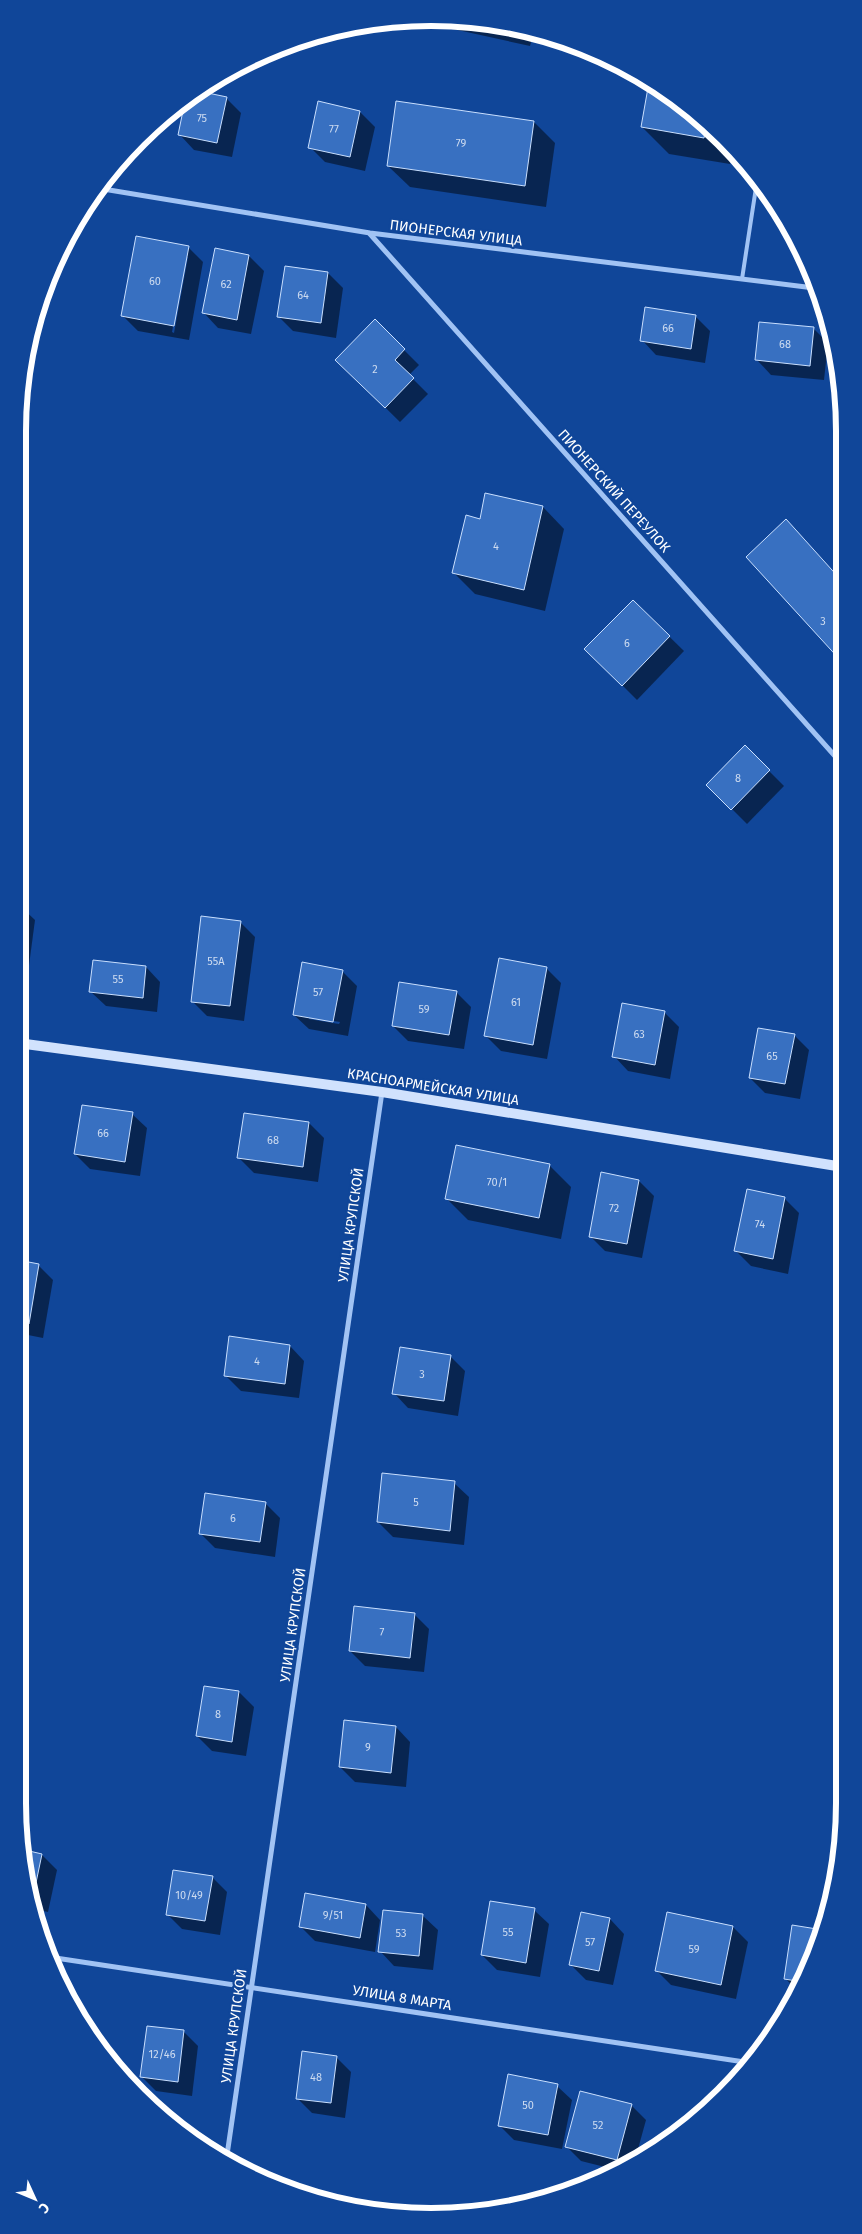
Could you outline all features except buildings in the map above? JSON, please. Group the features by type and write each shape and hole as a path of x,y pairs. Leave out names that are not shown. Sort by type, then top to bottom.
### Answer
{"street":[{"name":"ПИОНЕРСКАЯ УЛИЦА","path":"107,190 370,233 809,287"},
{"name":"ПИОНЕРСКИЙ ПЕРЕУЛОК","path":"370,233 836,757"},
{"name":"КРАСНОАРМЕЙСКАЯ УЛИЦА","path":"26,1044 382,1092 836,1166"},
{"name":"УЛИЦА КРУПСКОЙ","path":"227,2153 382,1092"},
{"name":"УЛИЦА 8 МАРТА","path":"57,1958 743,2061"}],"lane":[{"path":"742,279 756,190"}]}
